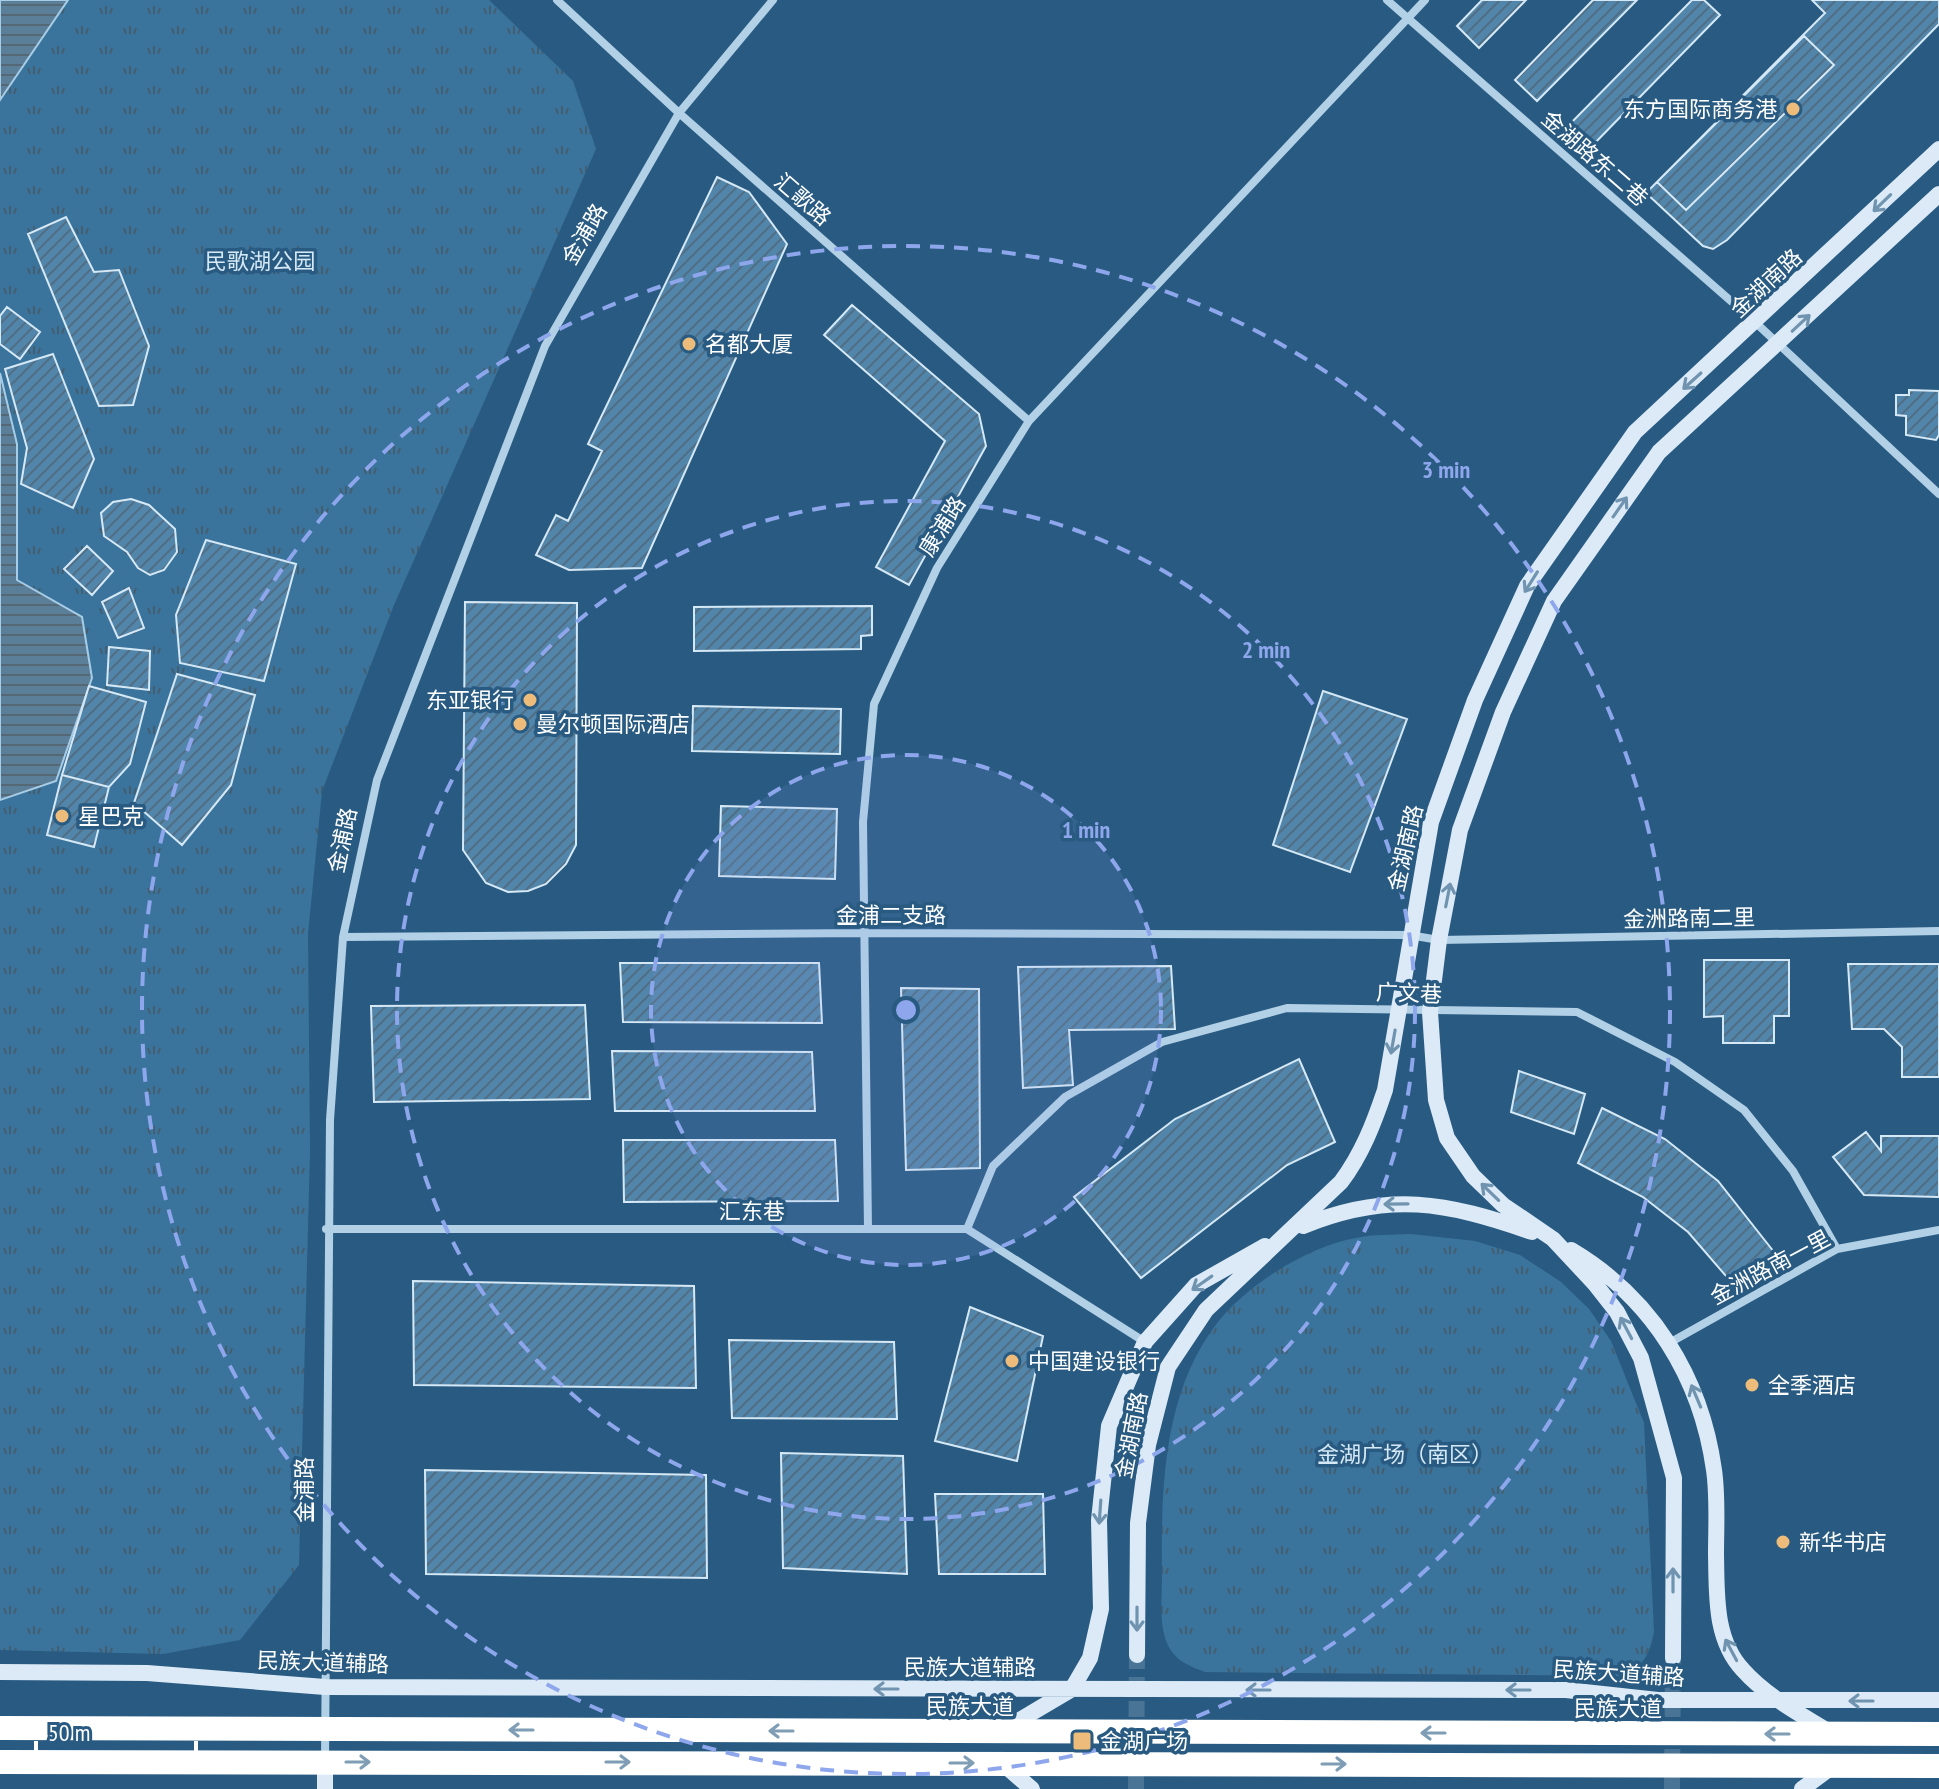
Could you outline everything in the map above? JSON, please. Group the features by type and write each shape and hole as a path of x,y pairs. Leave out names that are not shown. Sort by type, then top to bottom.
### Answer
{"highway":[{"name":"民族大道","path":"0,1728 1939,1734"},
{"path":"0,1762 1939,1766"}],"main road":[{"name":"金湖南路","path":"1137,1655 1138,1523 1148,1445 1168,1367 1206,1310 1293,1230 1341,1182 1357,1161 1385,1090 1409,935 1431,822 1475,700 1527,586 1635,432 1756,323 1939,149"},
{"path":"1833,1734 1779,1701 1742,1669 1726,1642 1718,1617 1715,1472 1700,1403 1671,1342 1604,1269 1503,1205 1473,1176 1447,1138 1436,1100 1430,1012 1439,940 1460,830 1503,712 1554,601 1659,452 1939,194"},
{"path":"1001,1732 1072,1689 1090,1658 1101,1609 1099,1520 1109,1426 1145,1342 1196,1285 1293,1230 1344,1209 1397,1203 1481,1214 1553,1239 1617,1312 1641,1358 1663,1427 1674,1478 1673,1658"},
{"name":"民族大道辅路","path":"0,1672 147,1673 325,1687 1566,1690 1658,1700 1939,1700"},
{"name":"金浦路","path":"325,1762 325,1789"},
{"path":"1002,1763 1032,1789"},
{"path":"1802,1789 1833,1766"}],"street":[{"name":"汇歌路","path":"557,0 679,113 1029,421"},
{"name":"金浦路","path":"325,1762 326,1229 330,1120 343,937 377,780 545,346 679,113 773,0"},
{"name":"金湖路东二巷","path":"1387,0 1756,323 1939,494"},
{"name":"康浦路","path":"868,1229 863,822 874,704 937,568 1029,421 1425,0"},
{"name":"金洲路南二里","path":"1439,940 1939,931"},
{"name":"金浦二支路","path":"343,937 866,933 1409,935 1439,940"},
{"name":"广文巷","path":"967,1229 993,1166 1065,1097 1162,1042 1287,1008 1577,1012 1675,1062 1744,1110 1793,1171 1837,1249"},
{"name":"汇东巷","path":"326,1229 967,1229"},
{"path":"967,1229 1145,1342"},
{"name":"金洲路南一里","path":"1671,1342 1837,1249 1939,1230"}],"green space":[{"name":"民歌湖公园","path":"0,0 489,0 573,81 596,149 394,605 322,791 308,934 310,1151 299,1565 240,1640 163,1654 0,1650"},
{"name":"金湖广场（南区）","path":"1411,1234 1475,1241 1520,1255 1561,1282 1589,1309 1611,1341 1644,1423 1654,1632 1644,1659 1621,1676 1205,1672 1181,1661 1166,1641 1162,1615 1165,1478 1175,1412 1199,1350 1218,1322 1246,1294 1300,1258 1356,1238"}],"shaded area":[{"path":"0,0 68,0 0,100"},
{"path":"0,373 17,444 17,580 82,617 92,678 56,781 0,800"}],"building":[{"path":"1482,0 1526,0 1479,48 1457,26"},
{"path":"1593,0 1637,0 1537,101 1515,80"},
{"path":"1692,0 1704,0 1720,15 1588,150 1566,128"},
{"name":"东方国际商务港","path":"1812,0 1939,0 1939,24 1727,240 1713,249 1703,246 1646,193 1825,13"},
{"path":"1804,36 1834,65 1686,210 1657,182"},
{"name":"名都大厦","path":"717,177 749,192 787,244 642,568 569,570 536,555 556,515 568,521 602,451 588,444"},
{"path":"66,217 94,272 119,270 149,346 133,405 99,406 28,234"},
{"path":"852,305 979,414 986,446 909,585 876,567 945,441 824,335"},
{"path":"7,307 40,332 20,359 0,344 0,316"},
{"path":"53,354 94,459 73,508 21,484 27,448 5,369"},
{"path":"1909,390 1939,391 1939,435 1936,440 1906,435 1906,416 1896,415 1896,395 1909,395"},
{"path":"131,499 149,505 175,529 177,552 164,570 150,575 138,568 127,552 104,536 101,513 113,502"},
{"path":"206,540 296,564 264,681 180,663 176,615"},
{"path":"87,546 113,571 92,595 64,569"},
{"path":"129,588 144,628 118,638 102,602"},
{"name":"曼尔顿国际酒店","path":"465,602 577,603 576,845 566,864 546,884 528,891 508,892 486,883 463,850"},
{"path":"872,606 872,635 861,636 861,649 694,651 694,607"},
{"path":"109,647 150,651 149,690 107,685"},
{"path":"177,674 255,695 231,785 182,845 134,803"},
{"path":"89,686 146,702 130,764 109,787 62,775"},
{"path":"1323,691 1407,719 1350,872 1273,845"},
{"path":"693,706 841,709 840,754 692,751"},
{"path":"62,775 109,787 94,847 47,835"},
{"path":"721,806 837,809 835,879 719,876"},
{"path":"1704,960 1789,960 1789,1016 1774,1016 1774,1043 1723,1043 1723,1016 1704,1017"},
{"path":"620,963 819,963 822,1023 623,1022"},
{"path":"1848,964 1939,964 1939,1077 1902,1077 1902,1047 1884,1029 1852,1029"},
{"path":"1171,966 1175,1029 1069,1030 1073,1085 1023,1088 1018,967"},
{"path":"901,988 979,989 980,1168 906,1170"},
{"path":"585,1005 590,1099 374,1102 371,1006"},
{"path":"612,1051 812,1052 815,1111 615,1111"},
{"path":"1299,1059 1335,1142 1287,1165 1141,1278 1074,1197 1175,1119"},
{"path":"1519,1071 1585,1094 1574,1134 1511,1112"},
{"path":"1602,1108 1665,1139 1718,1181 1774,1252 1732,1283 1688,1232 1643,1197 1578,1163"},
{"path":"1866,1132 1881,1151 1881,1136 1939,1136 1939,1197 1864,1195 1833,1157"},
{"path":"623,1140 835,1140 838,1201 624,1202"},
{"path":"413,1281 694,1286 696,1388 414,1385"},
{"path":"970,1307 1043,1336 1017,1461 935,1441"},
{"path":"729,1340 894,1342 897,1419 732,1418"},
{"path":"781,1453 903,1456 907,1574 783,1568"},
{"path":"425,1470 706,1475 707,1578 426,1574"},
{"path":"935,1494 1043,1494 1045,1574 939,1574"}],"tunnel":[{"path":"1136,1789 1137,1655"},
{"path":"1672,1789 1673,1658"}],"place":[{"name":"东方国际商务港","path":"1793,109"},
{"name":"名都大厦","path":"689,344"},
{"name":"东亚银行","path":"530,700"},
{"name":"曼尔顿国际酒店","path":"520,724"},
{"name":"星巴克","path":"62,816"},
{"name":"中国建设银行","path":"1012,1361"},
{"name":"全季酒店","path":"1752,1385"},
{"name":"新华书店","path":"1783,1542"},
{"name":"金湖广场","path":"1082,1741"}]}
